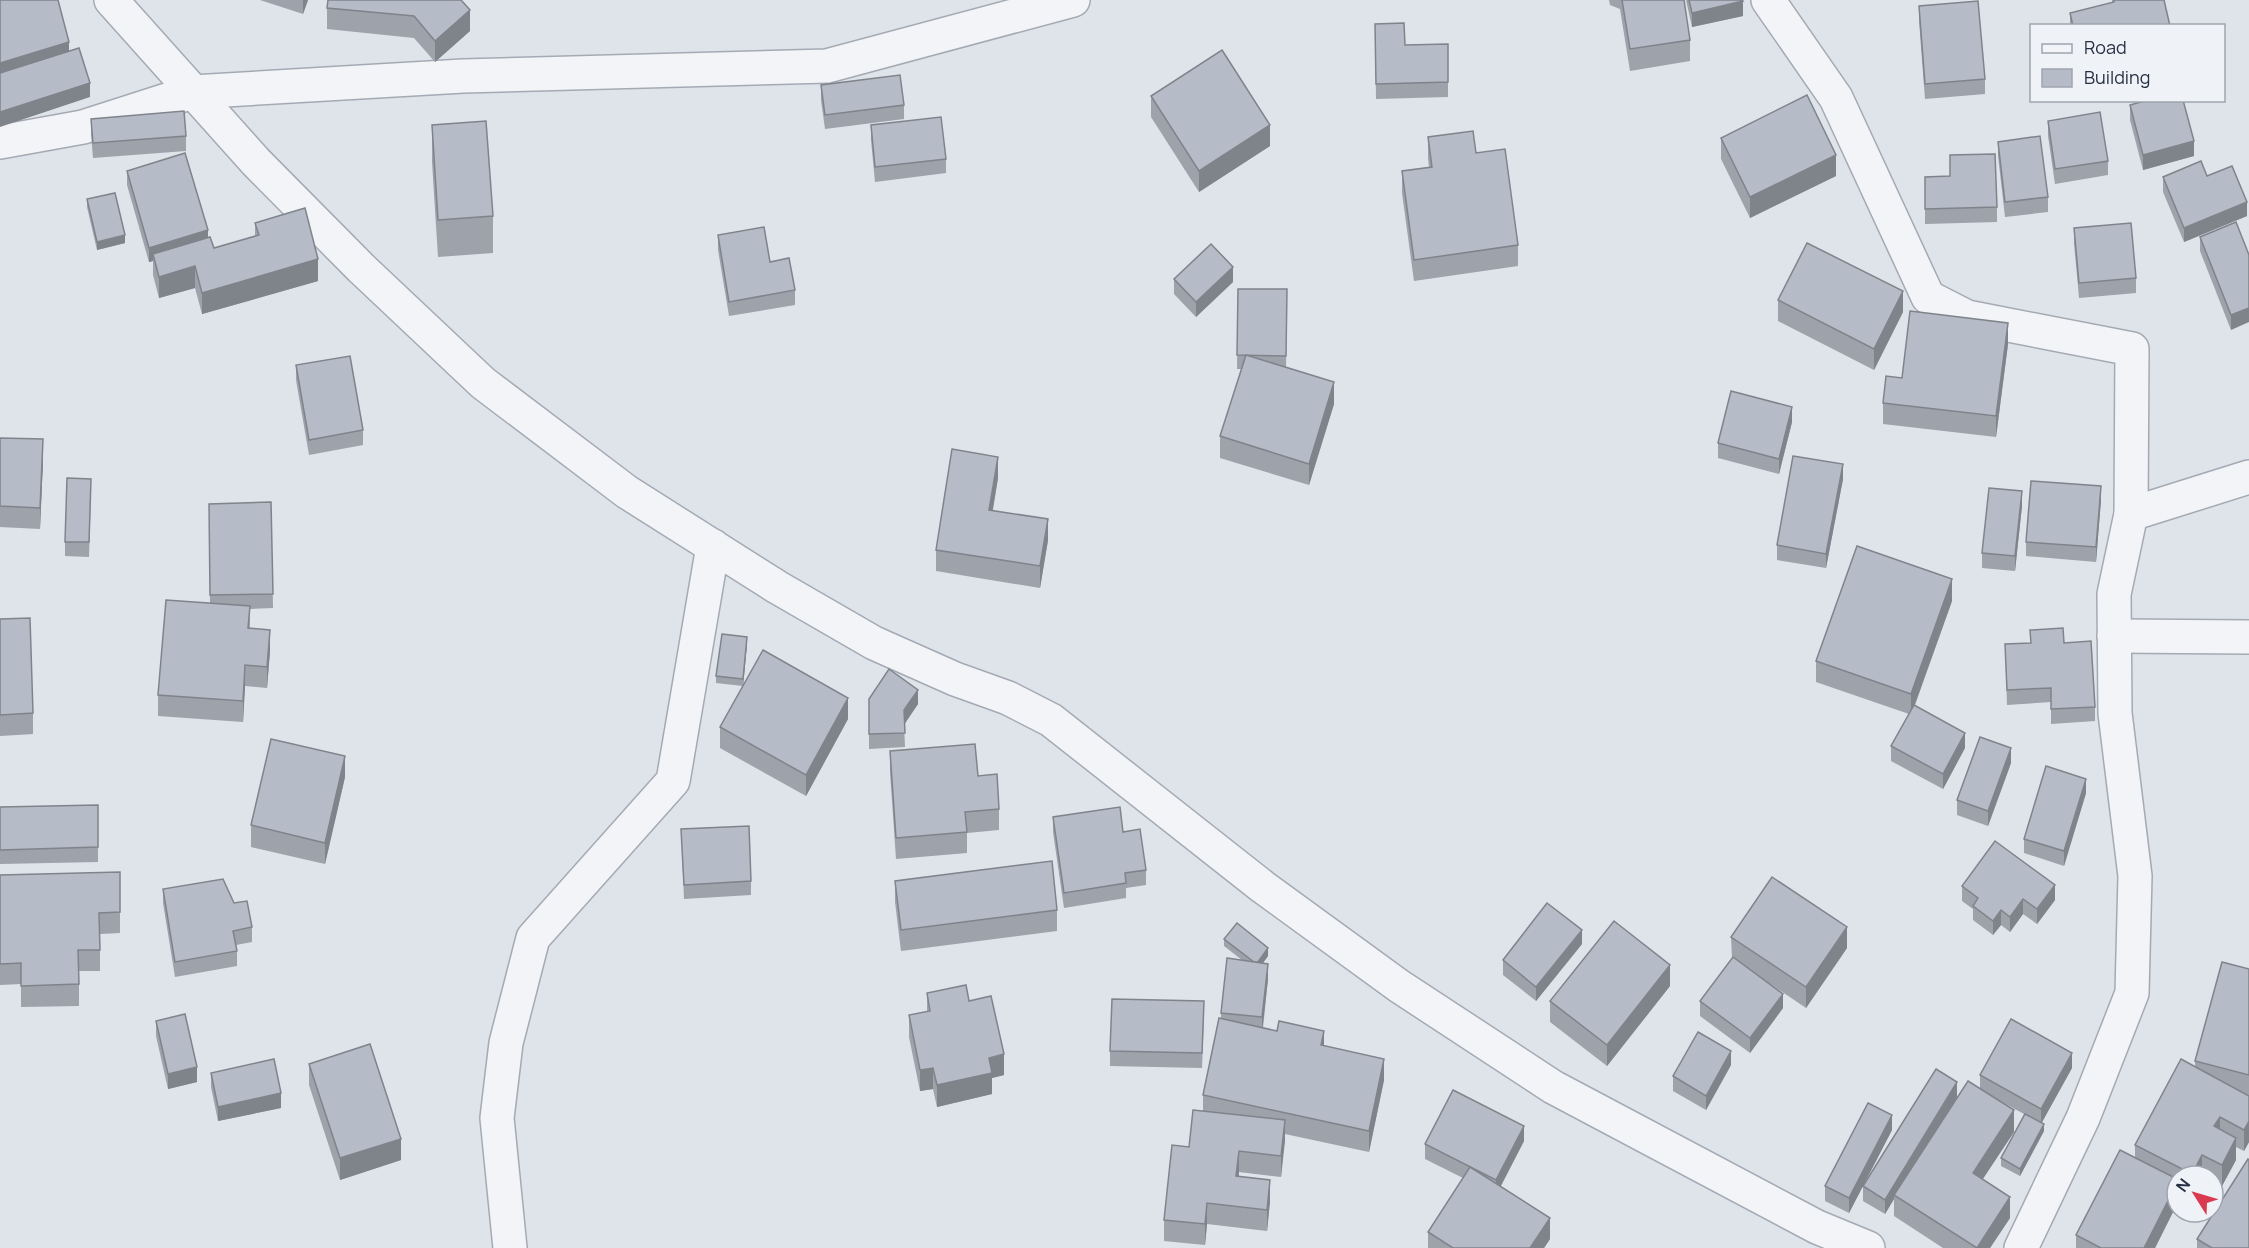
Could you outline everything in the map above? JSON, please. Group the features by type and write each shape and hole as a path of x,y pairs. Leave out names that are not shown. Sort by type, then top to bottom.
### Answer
{"street":[{"path":"111,0 256,162 361,268 483,382 627,492 777,587 874,643 955,679 1008,698 1051,720 1263,887 1399,986 1553,1087 1810,1238 1868,1248"},
{"path":"0,142 83,127 192,92 463,76 827,66 1073,0"},
{"path":"1768,0 1836,98 1928,297 1967,317 2132,349 2130,514 2114,594 2115,713 2135,876 2132,993 2083,1118 2021,1248"},
{"path":"2130,514 2249,477"},
{"path":"510,1248 497,1118 506,1043 533,938 673,781 713,546"},
{"path":"2114,636 2249,637"}],"building":[{"path":"0,0 58,0 69,42 0,63"},
{"path":"328,0 461,0 470,10 435,41 414,16 327,8"},
{"path":"1622,0 1684,0 1690,40 1630,49"},
{"path":"1689,0 1742,0 1743,1 1692,13"},
{"path":"2114,0 2164,0 2170,24 2073,24 2070,13 2114,2"},
{"path":"1978,1 1985,79 1925,84 1919,6"},
{"path":"1404,23 1405,45 1448,44 1448,82 1376,84 1375,24"},
{"path":"79,48 90,83 0,112 0,73"},
{"path":"1222,50 1270,125 1199,171 1151,96"},
{"path":"900,75 904,105 825,115 821,85"},
{"path":"1807,95 1836,155 1750,197 1721,138"},
{"path":"2141,102 2184,102 2194,141 2143,155 2130,105"},
{"path":"184,111 186,136 93,143 91,119"},
{"path":"2100,112 2108,161 2055,169 2048,121"},
{"path":"941,117 946,159 875,167 871,125"},
{"path":"486,121 493,216 438,220 432,125"},
{"path":"1473,131 1476,153 1505,149 1518,245 1414,260 1402,171 1432,167 1428,137"},
{"path":"2040,136 2048,197 2005,202 1998,142"},
{"path":"185,153 208,230 149,248 127,171"},
{"path":"1995,154 1997,207 1925,209 1925,177 1950,176 1950,155"},
{"path":"2201,161 2207,176 2232,166 2247,202 2184,228 2163,177"},
{"path":"115,193 125,235 97,242 87,199"},
{"path":"305,208 318,259 202,293 195,266 159,277 153,254 210,237 214,248 259,235 255,223"},
{"path":"2236,222 2249,255 2249,308 2231,315 2200,237"},
{"path":"2131,223 2136,278 2079,283 2074,228"},
{"path":"764,227 770,262 789,258 795,290 729,302 718,235"},
{"path":"1807,243 1903,291 1874,349 1778,300"},
{"path":"1211,244 1233,267 1196,302 1174,279"},
{"path":"1238,289 1287,289 1286,356 1237,355"},
{"path":"1910,311 2008,323 1996,416 1883,403 1886,376 1902,378"},
{"path":"1246,355 1334,382 1309,464 1220,436"},
{"path":"350,356 363,430 309,440 296,365"},
{"path":"1731,391 1792,407 1779,459 1718,443"},
{"path":"0,438 43,439 40,508 0,506"},
{"path":"952,449 998,457 989,510 1048,519 1040,566 936,550"},
{"path":"1793,456 1843,464 1826,554 1777,545"},
{"path":"67,478 91,479 89,542 65,542"},
{"path":"2031,481 2101,486 2096,547 2026,542"},
{"path":"1989,488 2022,491 2015,556 1982,553"},
{"path":"271,502 273,594 210,595 209,504"},
{"path":"1857,546 1952,579 1911,694 1816,661"},
{"path":"166,600 250,606 248,628 270,630 267,667 245,665 243,701 158,695"},
{"path":"30,618 33,713 0,715 0,619"},
{"path":"2063,628 2064,643 2091,641 2095,707 2051,709 2051,688 2007,690 2005,644 2031,643 2030,630"},
{"path":"722,634 747,637 743,679 716,676"},
{"path":"763,650 848,698 806,775 720,727"},
{"path":"889,669 918,690 904,710 905,733 869,734 869,699"},
{"path":"1914,705 1965,733 1943,774 1891,746"},
{"path":"1980,737 2011,748 1988,811 1957,800"},
{"path":"271,739 345,756 325,843 251,825"},
{"path":"975,744 978,776 997,774 999,809 965,812 967,832 896,838 890,751"},
{"path":"2046,766 2086,779 2064,851 2024,839"},
{"path":"98,805 98,847 0,850 0,807"},
{"path":"1120,807 1123,832 1140,829 1146,870 1125,873 1126,883 1064,893 1053,817"},
{"path":"749,826 751,881 684,885 681,829"},
{"path":"1995,841 2055,885 2037,909 2023,899 2010,917 2001,910 1993,921 1973,906 1978,898 1962,886"},
{"path":"1052,861 1057,910 901,930 895,881"},
{"path":"120,872 120,912 99,913 100,950 78,950 79,984 21,986 21,963 0,964 0,875"},
{"path":"1772,877 1847,927 1806,987 1731,937"},
{"path":"223,879 234,903 247,901 252,927 233,931 237,951 175,962 163,889"},
{"path":"1547,903 1582,930 1536,987 1503,960"},
{"path":"1614,921 1670,965 1607,1045 1550,1001"},
{"path":"1237,923 1268,948 1258,962 1254,962 1224,939"},
{"path":"1733,957 1783,994 1750,1038 1700,1001"},
{"path":"1227,958 1268,964 1262,1017 1221,1013"},
{"path":"2222,962 2249,969 2249,1075 2195,1061"},
{"path":"966,985 969,1001 991,996 1004,1054 989,1058 992,1073 937,1085 933,1068 920,1070 909,1015 930,1011 927,993"},
{"path":"1112,999 1204,1001 1202,1053 1110,1051"},
{"path":"185,1014 197,1067 168,1074 156,1021"},
{"path":"1219,1018 1277,1031 1279,1021 1324,1031 1321,1045 1384,1059 1369,1131 1203,1095"},
{"path":"2011,1019 2072,1053 2041,1109 1980,1075"},
{"path":"1698,1032 1731,1051 1706,1096 1673,1076"},
{"path":"370,1044 401,1139 340,1158 309,1064"},
{"path":"274,1059 281,1093 218,1107 211,1073"},
{"path":"2181,1059 2249,1096 2249,1121 2244,1130 2220,1117 2214,1126 2236,1138 2223,1164 2202,1155 2197,1164 2172,1164 2135,1145"},
{"path":"1936,1069 1957,1082 1885,1200 1863,1186"},
{"path":"1968,1081 2014,1110 1973,1173 2010,1197 1977,1248 1894,1195"},
{"path":"1453,1090 1524,1126 1496,1180 1425,1144"},
{"path":"1868,1103 1892,1115 1849,1198 1825,1186"},
{"path":"1193,1110 1285,1120 1281,1156 1239,1151 1236,1176 1270,1180 1267,1210 1207,1203 1205,1224 1164,1220 1172,1145 1189,1147"},
{"path":"2025,1114 2044,1124 2020,1169 2001,1158"},
{"path":"2120,1150 2165,1173 2165,1207 2144,1248 2101,1248 2076,1235"},
{"path":"2248,1159 2249,1248 2212,1248 2197,1239 2207,1224 2225,1224 2225,1195"},
{"path":"1470,1167 1550,1218 1530,1248 1453,1248 1428,1232"}]}
